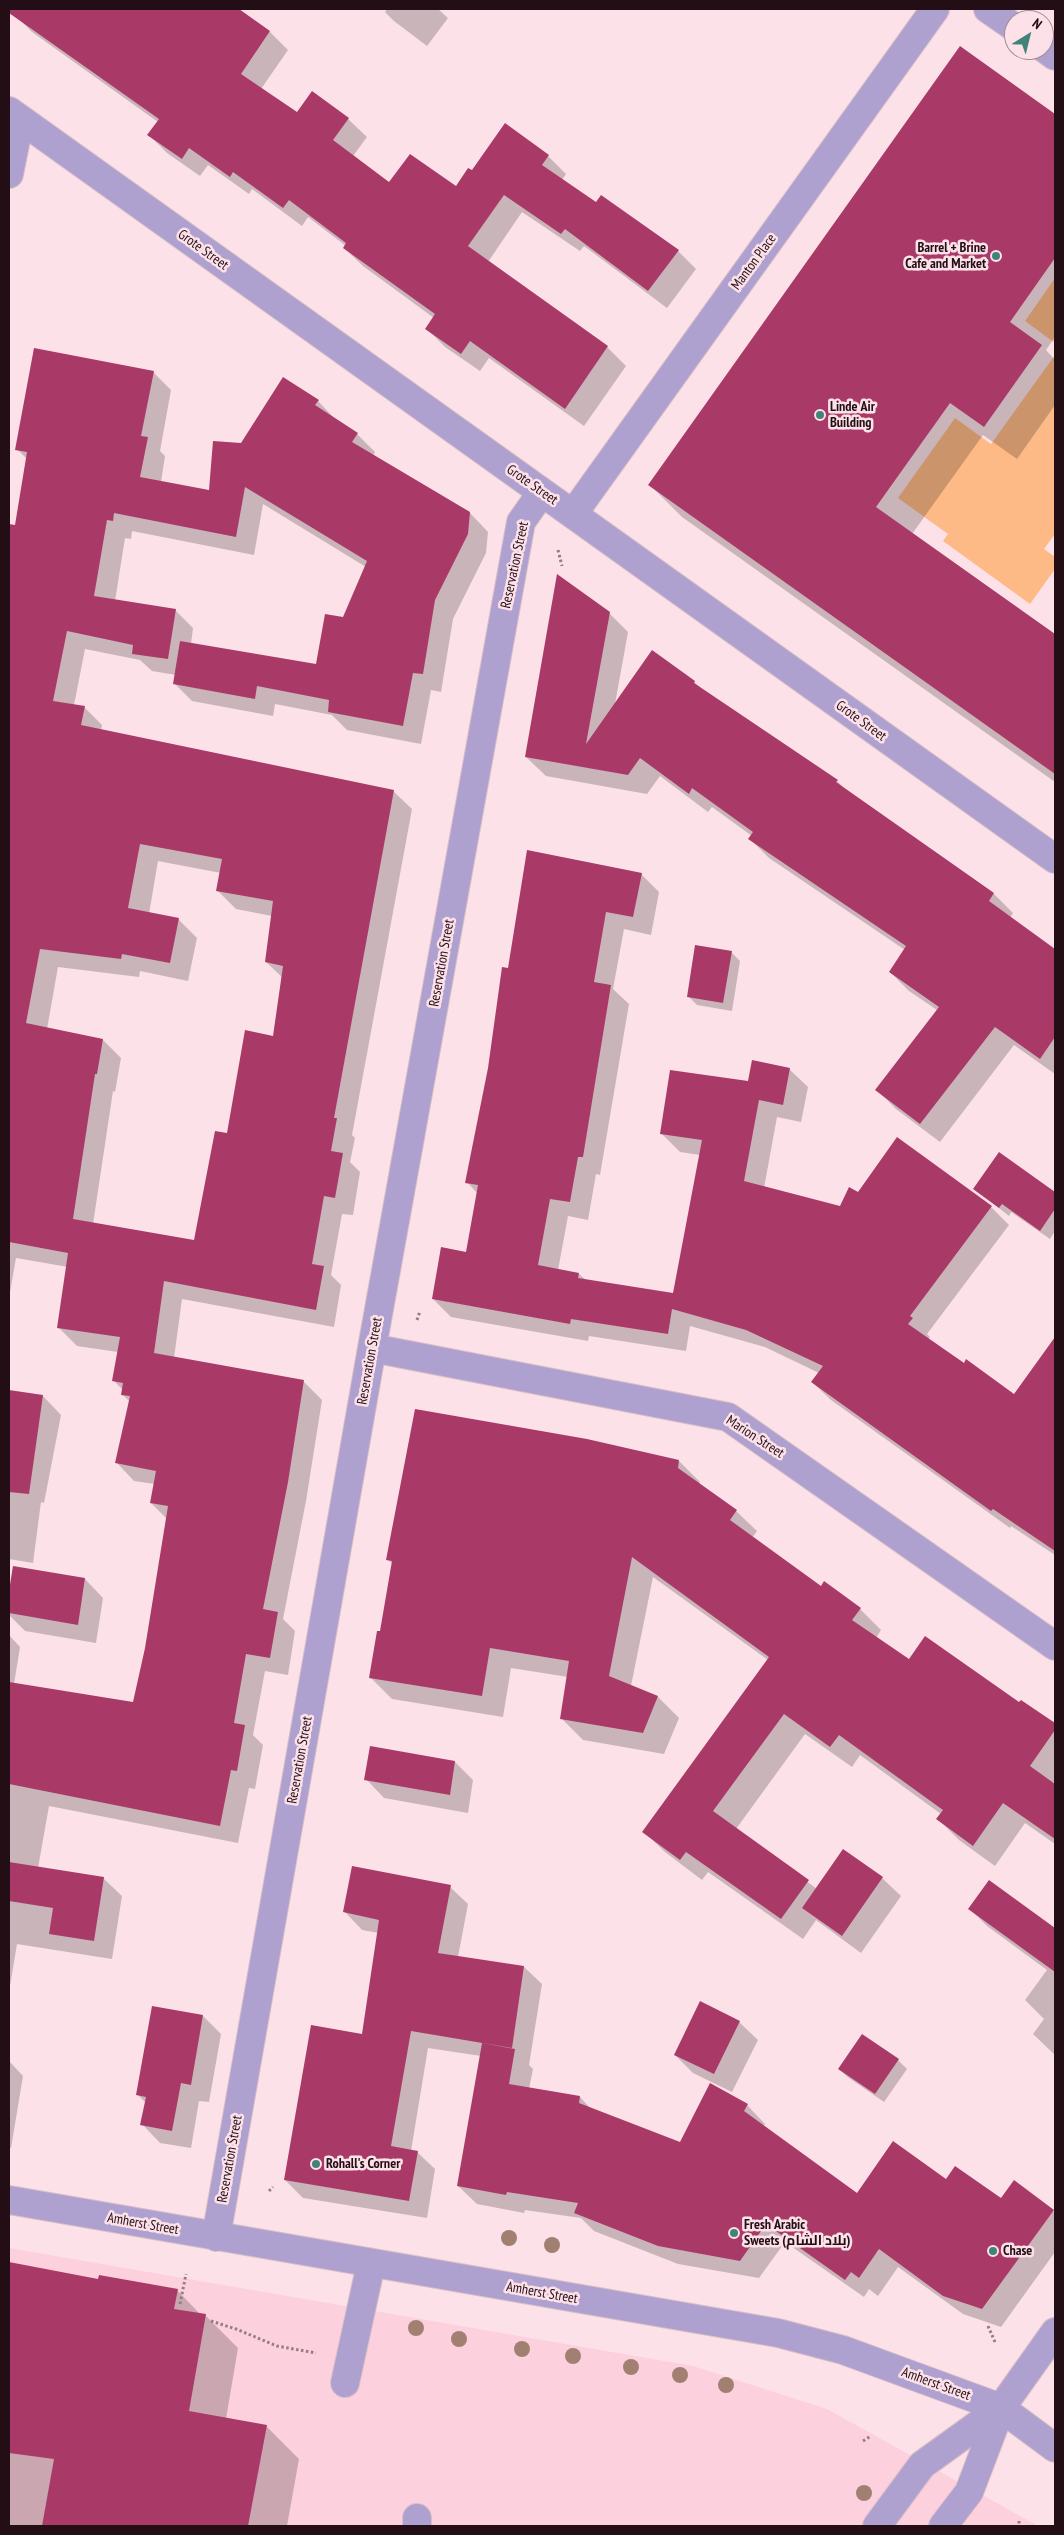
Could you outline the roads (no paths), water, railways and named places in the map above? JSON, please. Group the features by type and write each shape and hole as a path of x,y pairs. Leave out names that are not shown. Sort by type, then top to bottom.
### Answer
{"street":[{"name":"Manton Place","path":"573,514 935,9"},
{"path":"988,9 1004,20"},
{"name":"Grote Street","path":"14,115 1055,859"},
{"path":"9,174 14,115"},
{"name":"Reservation Street","path":"216,2238 372,1348 521,522 542,492"},
{"name":"Marion Street","path":"372,1348 728,1417 1055,1646"},
{"name":"Amherst Street","path":"9,2200 216,2238 778,2333 844,2350 1001,2408 1055,2448"},
{"path":"346,2384 372,2264"},
{"path":"943,2526 969,2492 1001,2408 1055,2332"},
{"path":"877,2526 922,2465 1001,2408"}],"place":[{"name":"Barrel + Brine Cafe and Market","path":"996,256"},
{"name":"Linde Air Building","path":"820,415"},
{"name":"Rohall's Corner","path":"316,2164"},
{"name":"Fresh Arabic Sweets (بلاد الشام)","path":"734,2233"},
{"name":"Chase","path":"993,2251"}]}
